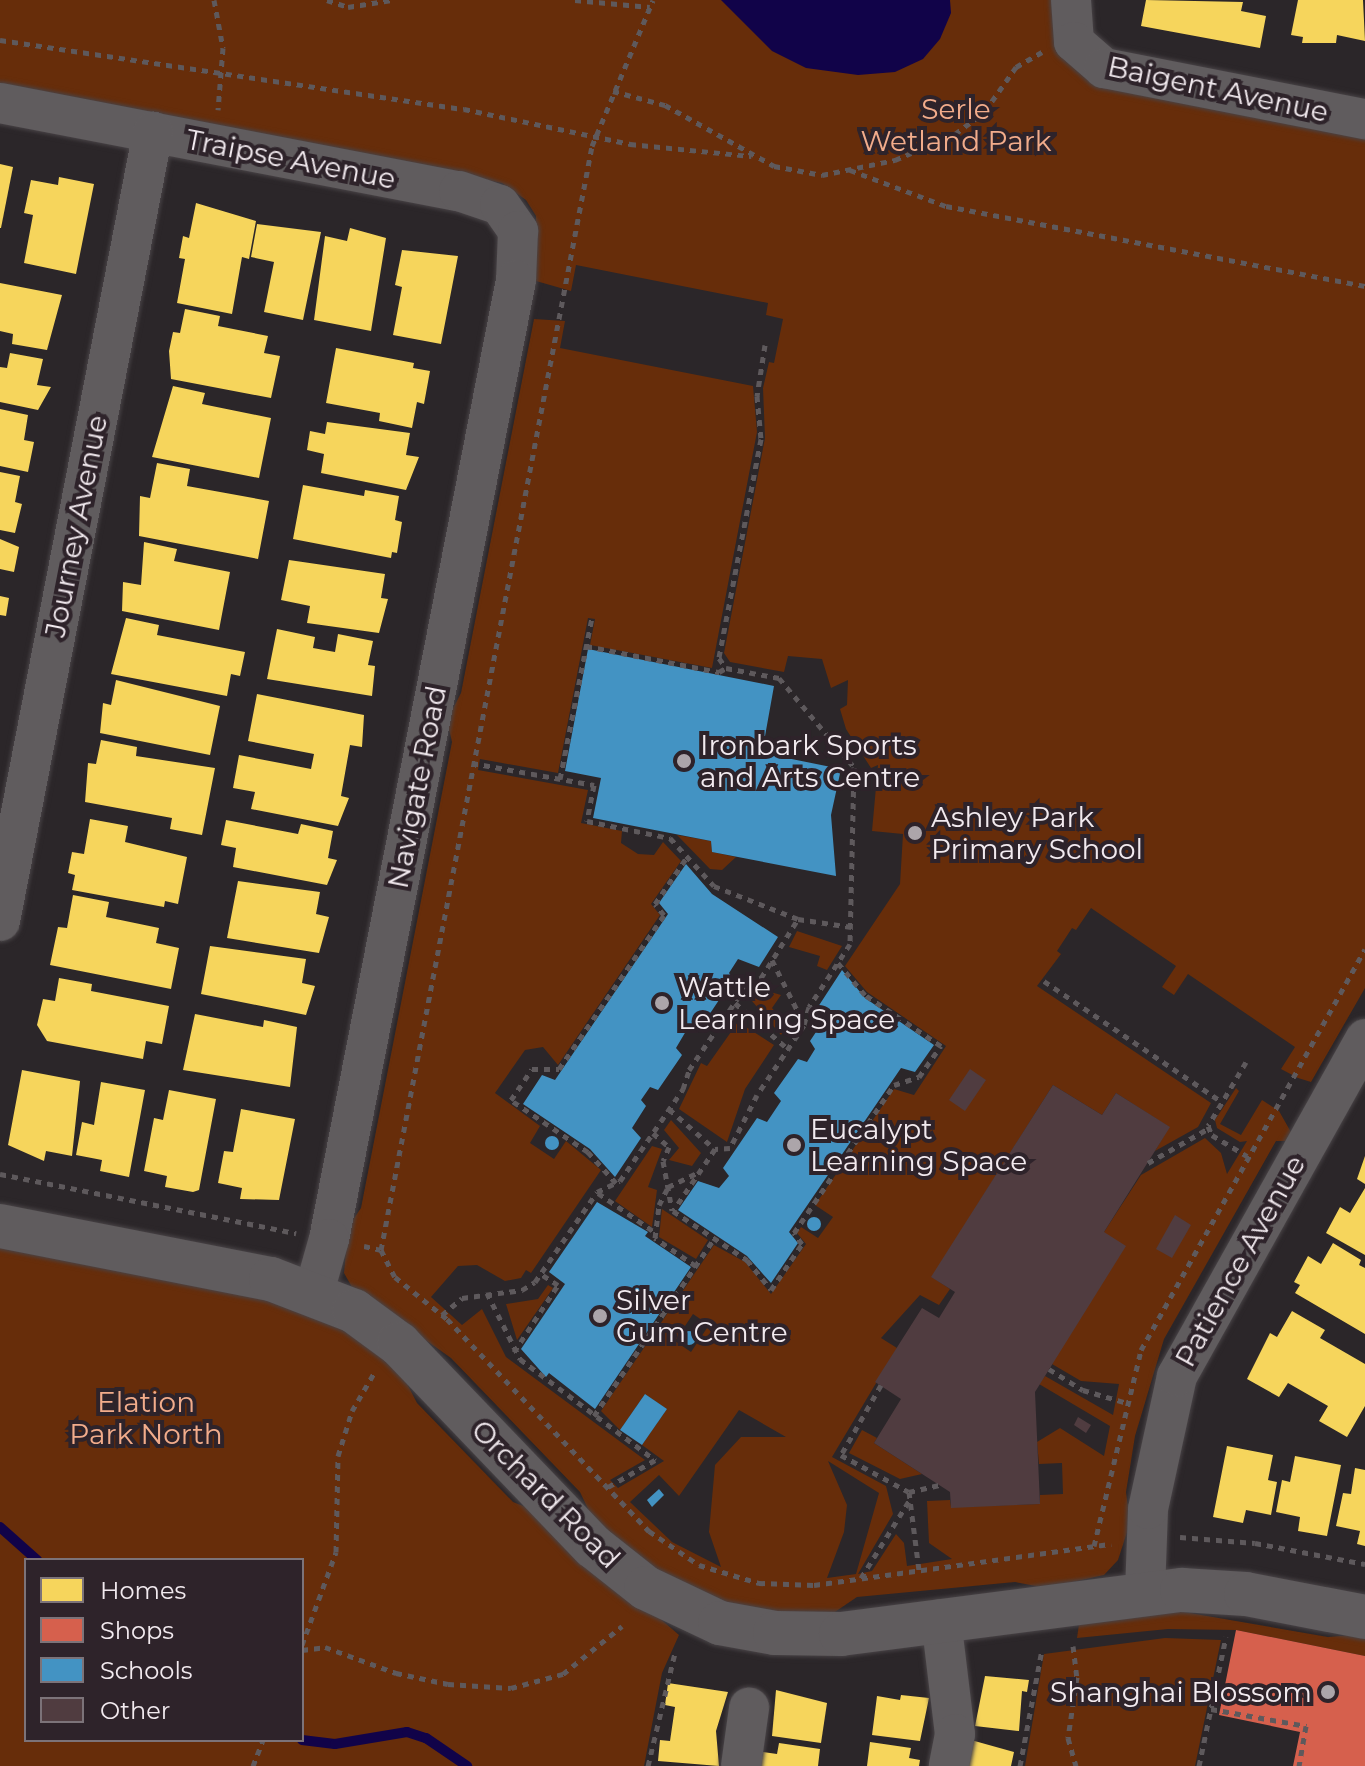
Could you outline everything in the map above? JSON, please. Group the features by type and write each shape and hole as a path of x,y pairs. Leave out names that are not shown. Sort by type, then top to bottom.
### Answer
{"street":[{"name":"Baigent Avenue","path":"1071,0 1074,42 1104,68 1365,119"},
{"name":"Traipse Avenue","path":"0,103 484,197 512,216 518,231 516,280"},
{"name":"Journey Avenue","path":"0,921 153,132"},
{"name":"Navigate Road","path":"314,1292 329,1239 516,280"},
{"name":"Patience Avenue","path":"1145,1592 1145,1539 1165,1415 1188,1348 1365,1039"},
{"name":"Orchard Road","path":"0,1226 314,1292 354,1311 399,1344 594,1547 672,1603 720,1623 775,1633 841,1634 1145,1592 1224,1592 1365,1617"},
{"path":"941,1619 955,1734 949,1766"},
{"path":"741,1766 749,1708"}],"path":[{"path":"212,143 223,74 214,0"},
{"path":"327,0 348,7 391,0"},
{"path":"575,0 650,7"},
{"path":"653,0 595,138 472,763 381,1250 395,1277 442,1315 670,1549 720,1574 775,1585 861,1578 1145,1539 1255,1543 1365,1564"},
{"path":"0,40 464,109 595,138 751,156"},
{"path":"613,91 665,105 751,156 800,175 850,170 895,160 955,134 985,111 1022,61 1044,51"},
{"path":"850,170 946,206 1365,286"},
{"path":"726,668 719,658 761,439 757,391 765,345"},
{"path":"560,779 592,618"},
{"path":"586,646 719,672 726,668 779,678 854,767 850,944 809,1007 804,1025 730,1148 715,1149 669,1109"},
{"path":"472,763 594,785 587,821 670,838 714,886 798,919 851,927"},
{"path":"616,1183 588,1152 511,1100 532,1069 559,1069 664,915 655,904 687,857"},
{"path":"442,1315 462,1298 522,1290 541,1274 597,1192 616,1183 653,1133 735,1003 772,960 798,919"},
{"path":"772,960 804,1025"},
{"path":"653,1133 669,1147 663,1161 673,1211 747,1260 771,1290 802,1244 794,1233 894,1085 919,1077 941,1046 865,995 838,963"},
{"path":"1044,981 1222,1102"},
{"path":"735,1003 788,1049"},
{"path":"1148,1163 1209,1128 1246,1062"},
{"path":"1209,1128 1247,1156"},
{"path":"673,1211 715,1149"},
{"path":"696,1266 655,1238 659,1205 668,1187 699,1173"},
{"path":"0,1174 381,1250"},
{"path":"597,1192 656,1233"},
{"path":"594,1416 714,1239"},
{"path":"514,1352 558,1285 541,1274"},
{"path":"487,1293 514,1352 655,1460 608,1487"},
{"path":"304,1642 336,1552 335,1485 345,1432 364,1387 399,1344"},
{"path":"1049,1369 1083,1390 1124,1402"},
{"path":"881,1385 841,1455 909,1492 939,1485"},
{"path":"909,1492 919,1570"},
{"path":"861,1578 910,1500"},
{"path":"304,1648 325,1647 396,1673 448,1684 511,1688 563,1674 605,1645 622,1626"},
{"path":"1199,1766 1226,1637"},
{"path":"1073,1646 1077,1677 1068,1738 1076,1766"},
{"path":"1020,1766 1042,1650"},
{"path":"648,1766 675,1653"},
{"path":"1211,1709 1306,1726 1299,1766"},
{"path":"253,1766 262,1742"}],"green space":[{"name":"Serle Wetland Park","path":"0,0 1052,0 1057,42 1365,137 1365,988 1311,1082 1281,1069 1295,1047 1188,974 1174,995 1162,987 1176,966 1091,908 1076,930 1072,928 1057,951 1061,954 1037,986 1211,1103 1198,1127 1155,1151 1169,1127 1116,1093 1102,1115 1053,1085 932,1277 950,1289 939,1305 920,1295 881,1338 897,1348 832,1457 886,1486 893,1514 858,1574 872,1571 896,1534 904,1543 907,1566 952,1559 929,1543 927,1501 950,1500 951,1507 1040,1504 1040,1495 1063,1494 1062,1463 1039,1464 1037,1442 1060,1428 1104,1456 1110,1426 1039,1384 1045,1376 1113,1415 1119,1384 1081,1381 1052,1364 1104,1232 1141,1175 1205,1138 1221,1153 1227,1174 1247,1141 1240,1142 1217,1128 1215,1120 1236,1088 1239,1091 1220,1124 1241,1135 1262,1100 1279,1111 1292,1134 1289,1141 1276,1141 1164,1339 1135,1436 1126,1492 1130,1523 1118,1560 1104,1575 1046,1588 1015,1582 857,1597 826,1618 754,1613 669,1582 596,1526 580,1492 451,1358 353,1289 344,1273 348,1227 361,1208 452,742 447,720 461,693 534,319 565,321 560,348 753,386 757,432 712,668 590,645 595,619 588,618 558,773 480,759 478,770 588,790 581,823 622,831 621,843 638,854 654,855 663,842 681,861 651,904 660,915 558,1065 543,1047 525,1050 495,1093 540,1126 530,1143 554,1159 566,1141 601,1170 531,1273 526,1270 521,1278 505,1281 477,1265 458,1266 431,1297 462,1325 482,1309 506,1357 645,1460 610,1480 618,1488 664,1461 642,1445 667,1409 645,1394 620,1430 601,1411 714,1245 745,1262 771,1294 806,1244 797,1233 801,1227 818,1238 833,1217 815,1205 894,1089 914,1095 946,1046 867,992 845,966 900,884 903,834 872,831 878,765 871,768 846,729 840,709 847,705 848,680 831,688 822,659 788,656 784,672 730,662 724,653 765,438 763,388 769,362 774,363 783,319 766,315 768,303 576,265 571,291 536,281 536,216 526,200 502,183 0,84","holes":["693,1314 709,1325 691,1352 675,1341","739,1410 786,1437 741,1437 715,1465 709,1532 721,1567 672,1542 630,1502 659,1475 679,1496","828,1461 879,1493 856,1574 827,1578 844,1532 847,1505"]},
{"path":"677,835 711,841 712,852 736,857 722,870 710,869"},
{"path":"797,931 842,946 827,970 817,966 820,956 789,947"},
{"path":"760,989 781,995 772,1008 787,1026 781,1035 752,1001"},
{"path":"738,1022 774,1045 745,1089 727,1142 679,1109 701,1063 707,1066"},
{"path":"671,1120 701,1153 692,1166 669,1160 679,1148 664,1130"},
{"path":"652,1146 662,1149 648,1187 657,1190 652,1227 615,1201"},
{"path":"662,1209 708,1240 696,1259 659,1237"},
{"name":"Elation Park North","path":"0,1245 213,1287 322,1315 400,1370 417,1403 513,1502 536,1511 679,1635 662,1673 644,1766 0,1766"},
{"path":"548,1285 553,1288 517,1340 506,1304 538,1299"},
{"path":"862,1430 877,1438 874,1443 922,1474 900,1479 849,1453"},
{"path":"1161,1608 1328,1637 1365,1634 1365,1656 1236,1630 1168,1629 1077,1638 1080,1617"},
{"path":"1165,1638 1221,1640 1195,1766 1025,1766 1044,1654"}],"shaded area":[{"path":"721,0 950,0 951,13 940,39 923,59 895,72 858,75 806,68 772,51"}],"building: Homes":[{"path":"1146,0 1243,2 1241,11 1266,16 1260,48 1141,26"},
{"path":"1298,0 1363,0 1365,41 1337,35 1336,43 1302,43 1303,37 1291,35"},
{"path":"0,164 13,167 1,228 0,228"},
{"path":"59,177 94,184 76,274 24,263 33,215 24,213 31,180 58,185"},
{"path":"196,203 256,221 249,259 242,257 232,314 177,303 185,259 179,258 183,236 189,238"},
{"path":"257,224 321,232 303,320 264,312 274,262 251,257"},
{"path":"350,228 386,238 371,331 314,320 325,236 347,241"},
{"path":"402,250 458,256 441,344 393,335 402,287 395,285"},
{"path":"0,283 62,295 47,350 12,344 13,334 0,331"},
{"path":"185,309 220,316 218,326 268,336 264,353 280,356 271,398 171,379 169,351 173,332 180,333"},
{"path":"336,348 414,363 413,368 430,371 424,404 417,402 412,428 379,421 380,413 326,403"},
{"path":"10,353 43,359 37,385 51,387 38,410 0,402 0,367 7,368"},
{"path":"173,386 205,393 202,404 271,418 259,478 152,457"},
{"path":"0,409 28,415 24,440 34,442 28,472 0,466"},
{"path":"327,422 410,433 406,455 419,457 406,490 321,473 324,454 307,450 310,431 325,434"},
{"path":"157,463 190,469 187,486 269,501 258,559 139,536 140,496 150,498"},
{"path":"0,472 20,476 15,502 22,504 15,533 0,530"},
{"path":"303,485 364,496 365,490 399,496 395,520 402,522 397,553 392,552 391,558 293,539"},
{"path":"0,539 19,547 14,572 0,569"},
{"path":"144,542 177,549 174,561 230,572 219,630 122,611 123,582 141,585"},
{"path":"289,560 385,574 381,598 388,599 379,633 307,623 310,606 281,600"},
{"path":"0,596 9,598 6,616 0,615"},
{"path":"126,618 159,625 157,635 245,652 240,676 231,674 227,696 111,674"},
{"path":"277,629 315,637 313,648 335,652 338,634 373,641 368,665 375,666 372,696 267,679"},
{"path":"116,680 220,706 210,755 100,733 103,703 111,705"},
{"path":"257,694 364,715 362,747 350,745 341,796 349,798 338,826 251,809 255,792 233,788 239,755 311,769 314,754 248,741"},
{"path":"101,740 137,747 136,756 215,768 202,835 170,829 172,818 85,802 88,763 96,764"},
{"path":"90,819 128,826 125,842 187,857 178,904 165,901 164,907 72,890 75,875 68,873 72,852 84,854"},
{"path":"226,820 298,834 301,824 333,831 328,858 337,860 327,885 233,867 236,848 221,845"},
{"path":"238,881 320,892 316,914 329,917 319,953 227,938"},
{"path":"73,895 109,902 106,917 159,928 156,943 179,948 171,989 50,965 58,927 67,928"},
{"path":"210,946 306,959 302,983 315,986 306,1015 201,994"},
{"path":"59,978 92,984 91,991 169,1006 162,1044 146,1041 143,1059 47,1041 37,1025 43,999 55,1001"},
{"path":"195,1014 263,1027 264,1020 297,1027 290,1087 183,1070"},
{"path":"22,1070 80,1081 72,1156 46,1151 44,1161 8,1145"},
{"path":"101,1082 145,1090 129,1177 100,1171 102,1160 76,1155 82,1122 94,1125"},
{"path":"169,1090 216,1099 199,1190 193,1192 165,1187 167,1176 144,1171 154,1118 163,1120"},
{"path":"241,1109 295,1119 279,1200 240,1199 242,1188 218,1183 224,1151 233,1152"},
{"path":"1365,1156 1365,1184 1357,1179"},
{"path":"1365,1188 1365,1255 1326,1233 1340,1207 1350,1213"},
{"path":"1333,1243 1361,1260 1359,1265 1365,1268 1365,1334 1295,1293 1300,1285 1294,1282 1308,1256 1321,1264"},
{"path":"1292,1311 1325,1330 1320,1338 1365,1364 1365,1406 1347,1437 1319,1421 1328,1406 1288,1383 1279,1397 1247,1379 1270,1333 1277,1337"},
{"path":"1227,1446 1273,1455 1268,1480 1277,1482 1271,1515 1246,1510 1243,1523 1213,1517"},
{"path":"1295,1456 1341,1465 1327,1536 1298,1531 1300,1517 1276,1512 1282,1480 1290,1482"},
{"path":"1355,1468 1365,1470 1365,1546 1357,1544 1360,1531 1336,1526 1343,1493 1351,1494"},
{"path":"985,1676 1029,1680 1027,1692 1022,1691 1019,1731 975,1726"},
{"path":"668,1683 728,1692 716,1731 719,1766 658,1761 660,1740 670,1741 675,1707 665,1705"},
{"path":"776,1690 827,1703 821,1743 772,1736"},
{"path":"901,1695 929,1698 920,1741 872,1735 877,1696 900,1700"},
{"path":"971,1740 1014,1752 1011,1766 963,1766"},
{"path":"870,1742 911,1748 909,1758 920,1760 919,1766 867,1766"},
{"path":"779,1743 820,1749 818,1766 760,1766 763,1752 777,1754"}],"building: Shops":[{"path":"1236,1630 1365,1656 1365,1766 1293,1766 1300,1732 1219,1715"}],"building: Schools":[{"name":"Ironbark Sports and Arts Centre","path":"588,649 774,686 762,753 841,769 831,815 836,876 712,852 711,841 593,818 601,778 565,771"},
{"name":"Wattle Learning Space","path":"686,864 712,894 778,937 759,967 738,959 729,973 733,979 699,1030 689,1026 676,1048 682,1055 658,1090 650,1087 641,1100 646,1106 632,1128 641,1138 615,1177 590,1149 523,1104 542,1075 555,1080 668,914 659,903"},
{"name":"Eucalypt Learning Space","path":"842,970 865,998 934,1045 915,1072 901,1068 789,1232 798,1243 771,1283 747,1256 678,1210 698,1181 719,1188 729,1176 723,1168 757,1118 767,1122 781,1101 774,1093 798,1059 807,1062 815,1049 810,1041 824,1020 816,1010"},
{"path":"552,1136 559,1143 552,1150 545,1143"},
{"name":"Silver Gum Centre","path":"597,1202 648,1232 645,1236 691,1267 595,1409 549,1373 546,1377 521,1349 565,1284 549,1272"},
{"path":"814,1217 821,1224 814,1231 807,1224"},
{"path":"689,1331 696,1338 689,1345 682,1338"},
{"path":"645,1394 667,1409 642,1445 620,1430"},
{"path":"659,1489 664,1495 652,1507 647,1500"}],"building: Other":[{"path":"970,1069 986,1080 965,1111 949,1100"},
{"path":"1053,1085 1102,1115 1116,1093 1170,1127 1104,1232 1126,1246 1035,1392 1040,1504 951,1508 950,1492 874,1443 901,1399 875,1382 922,1308 939,1318 955,1292 931,1277"},
{"path":"1175,1215 1191,1225 1172,1258 1156,1249"},
{"path":"1078,1417 1091,1425 1086,1433 1074,1425"}],"waterway":[{"path":"0,1527 35,1558"},
{"path":"304,1740 335,1744 407,1732 426,1738 467,1766"}],"place":[{"name":"Ironbark Sports and Arts Centre","path":"684,761"},
{"name":"Ashley Park Primary School","path":"915,833"},
{"name":"Wattle Learning Space","path":"662,1003"},
{"name":"Eucalypt Learning Space","path":"794,1145"},
{"name":"Silver Gum Centre","path":"600,1316"},
{"name":"Shanghai Blossom","path":"1328,1692"}]}
